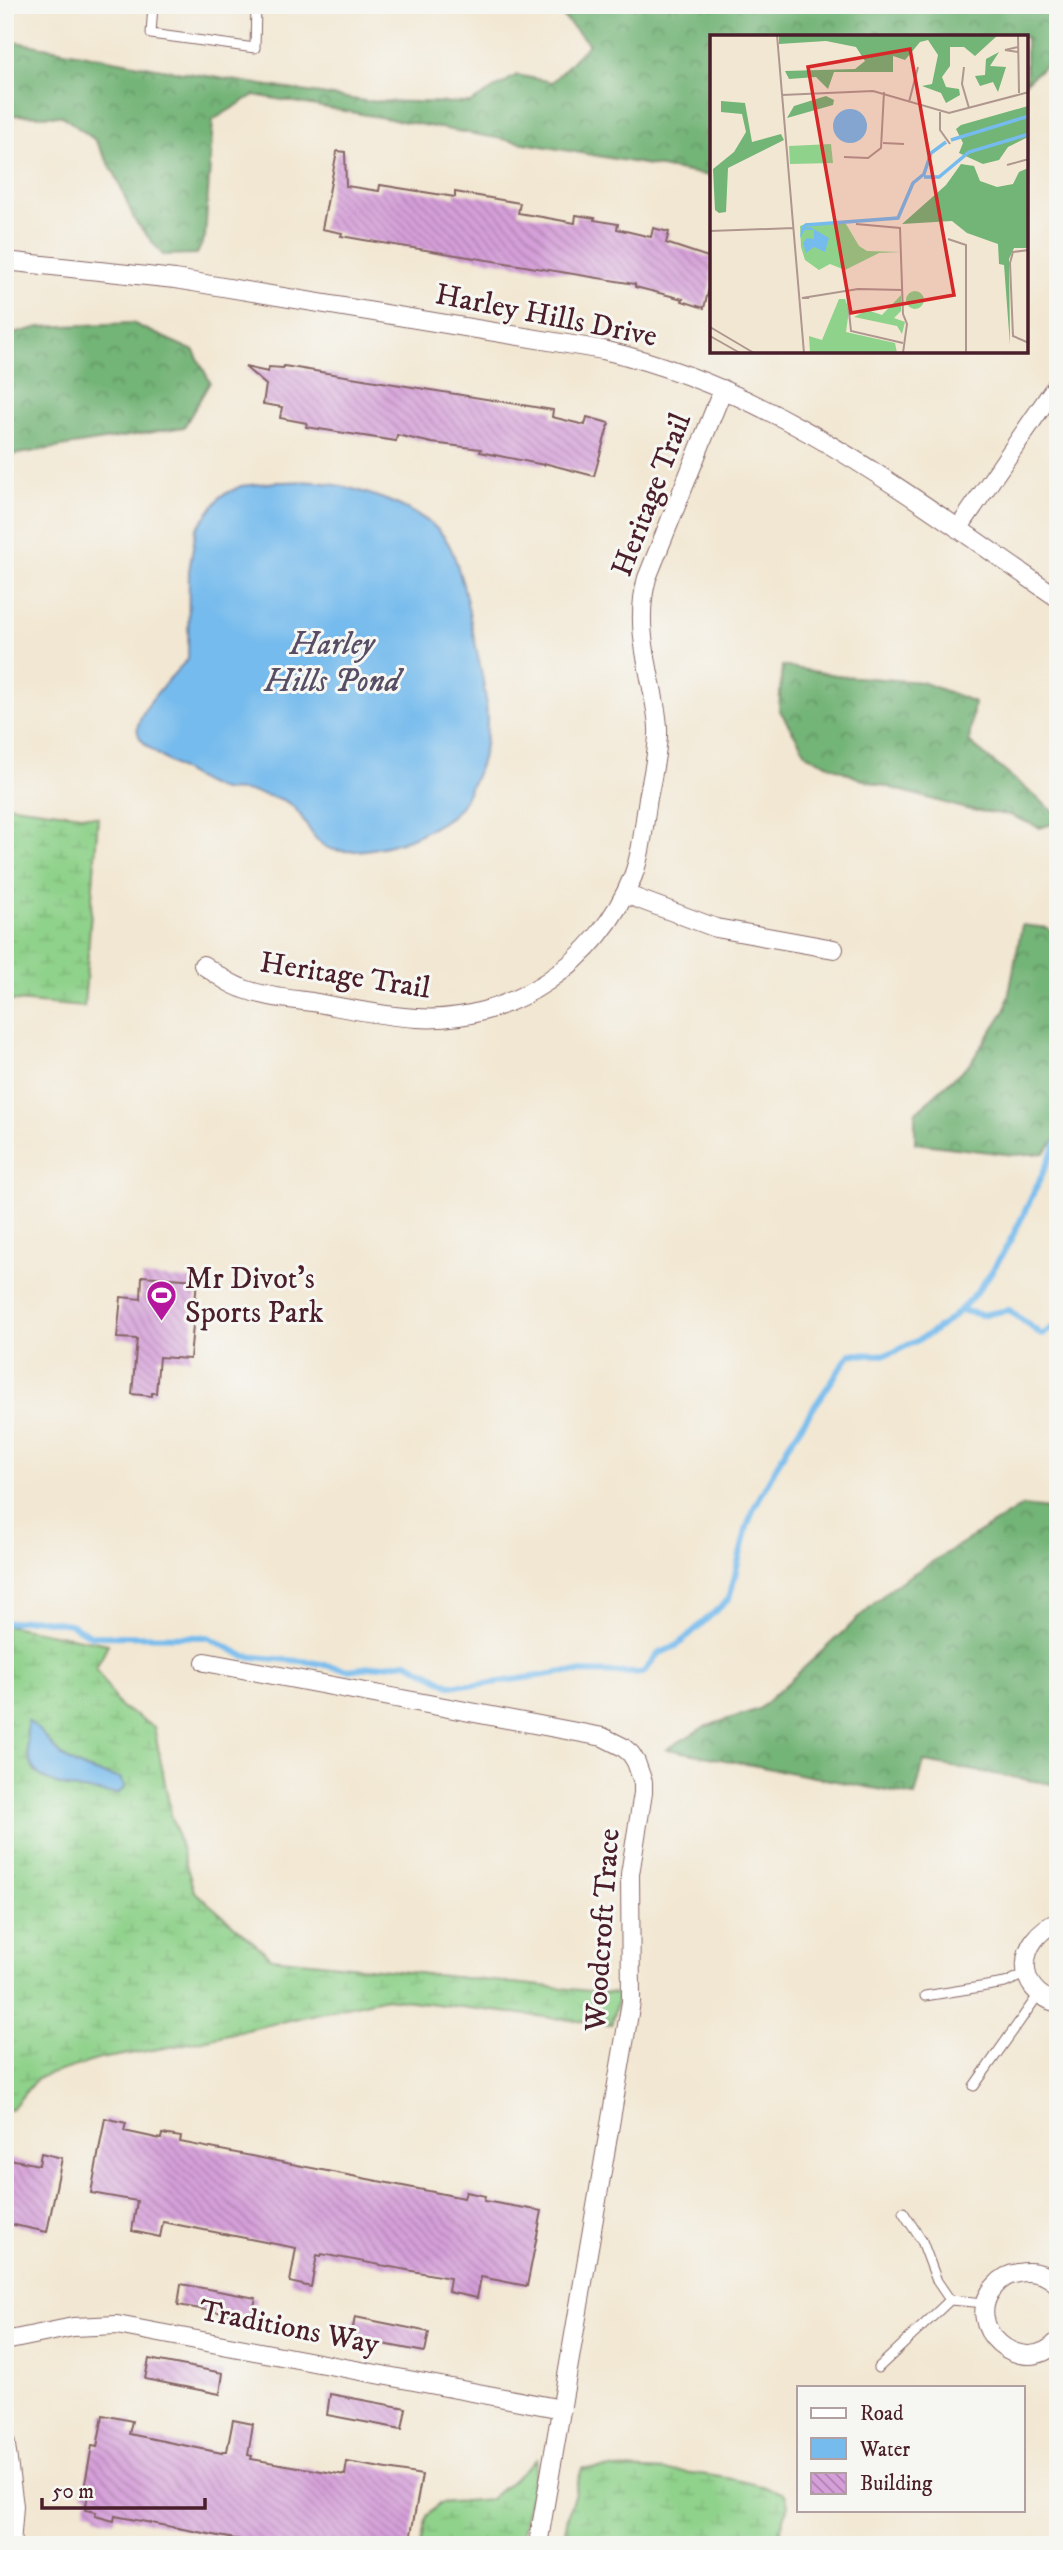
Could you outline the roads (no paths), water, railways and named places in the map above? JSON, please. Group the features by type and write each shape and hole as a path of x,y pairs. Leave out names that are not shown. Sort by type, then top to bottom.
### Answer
{"street":[{"name":"Harley Hills Drive","path":"5,261 175,279 603,349 670,369 770,410 834,445 1058,598"},
{"path":"958,530 1058,383"},
{"name":"Heritage Trail","path":"204,965 232,984 254,993 408,1018 445,1018 469,1014 531,992 562,972 590,944 625,894 637,862 658,736 658,720 641,632 642,597 647,578 723,389"},
{"path":"625,894 716,928 834,949"},
{"name":"Woodcroft Trace","path":"205,1662 603,1737 623,1747 636,1762 643,1782 643,1793 630,1874 631,2002 538,2545"},
{"path":"1058,1922 1036,1935 1026,1960 1027,1973 1040,1994 1058,2003"},
{"path":"1056,2280 1040,2273 1013,2273 1000,2280 991,2290 985,2316 995,2341 1017,2354 1044,2352 1058,2341"},
{"name":"Traditions Way","path":"5,2341 73,2327 117,2325 562,2409"},
{"path":"5,2438 13,2506 11,2545"}],"lane":[{"path":"153,5 151,34 255,48 256,5"},
{"path":"925,1996 1005,1983 1027,1973"},
{"path":"974,2086 1040,1994"},
{"path":"903,2212 922,2241 937,2281 950,2301"},
{"path":"878,2368 950,2301 986,2303"}],"water":[{"name":"Harley Hills Pond","path":"277,482 325,483 386,500 430,523 444,537 455,558 466,598 485,694 487,731 484,749 479,767 458,809 435,826 401,842 360,851 331,849 316,839 289,803 257,793 215,787 164,759 139,736 138,728 147,707 188,659 189,571 196,529 221,496 241,486"},
{"path":"27,1720 68,1760 93,1771 120,1778 125,1787 118,1794 86,1790 61,1785 40,1776 29,1758"}],"waterway":[{"path":"5,1623 35,1619 70,1624 92,1636 208,1637 244,1656 311,1662 348,1670 407,1662 450,1685 479,1685 564,1672 643,1673 658,1654 678,1645 729,1599 754,1508 787,1447 850,1354 879,1355 893,1352 937,1329 962,1309 1000,1258 1058,1141"},
{"path":"960,1310 982,1315 1009,1310 1042,1335 1058,1324"}],"place":[{"name":"Mr Divot's Sports Park","path":"162,1323"}]}
